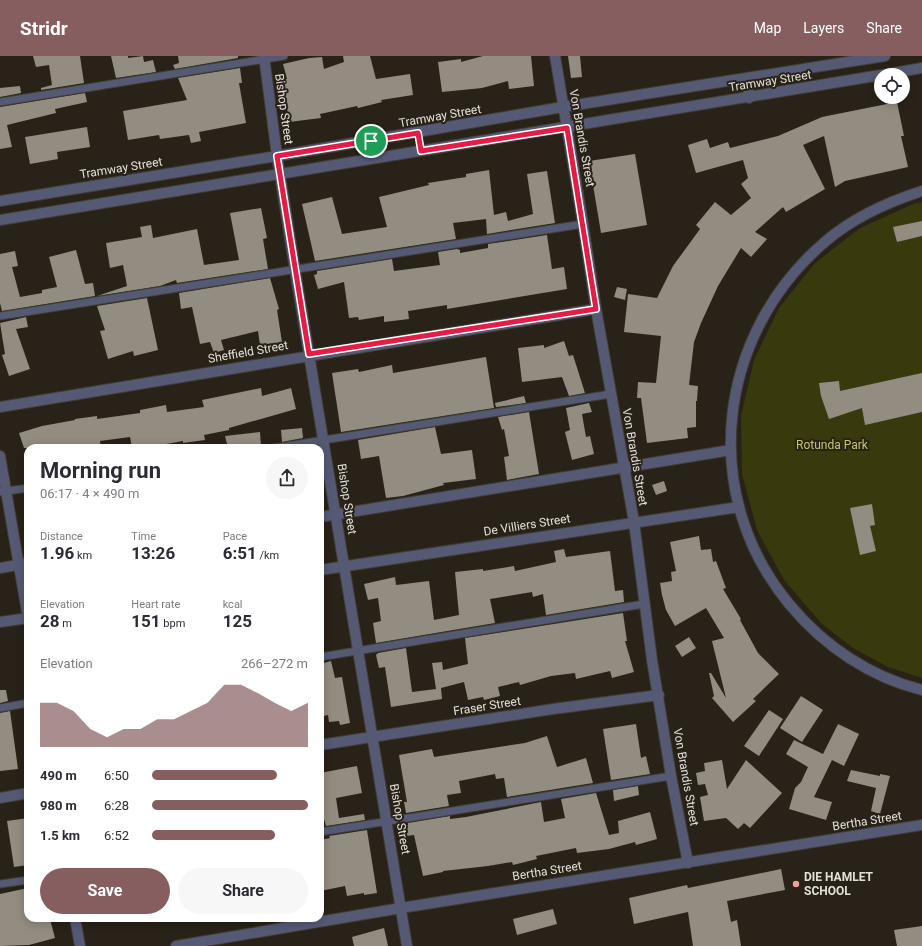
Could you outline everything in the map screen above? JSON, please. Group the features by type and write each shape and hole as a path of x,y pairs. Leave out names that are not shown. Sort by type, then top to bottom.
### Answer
{"street":[{"name":"Von Brandis Street","path":"555,56 596,309 634,522 644,604 671,776 688,863"},
{"name":"Tramway Street","path":"0,201 418,133 563,107 885,56"},
{"name":"Bishop Street","path":"264,57 277,156 295,270 407,946"},
{"path":"815,68 819,86"},
{"name":"Tramway Street","path":"910,70 922,68"},
{"name":"Tramway Street","path":"0,220 874,76"},
{"path":"747,78 749,98"},
{"path":"418,133 421,151"},
{"path":"119,182 122,199"},
{"path":"922,191 872,211 827,240 807,258 774,299 760,322 740,371 734,397 731,450 733,479 739,507 749,537 763,566 780,593 800,618 824,640 850,659 878,674 922,690"},
{"name":"Sheffield Street","path":"0,407 309,354 596,309"},
{"path":"324,517 731,450"},
{"path":"0,456 3,492 23,564 24,575"},
{"name":"De Villiers Street","path":"324,569 739,507"},
{"path":"0,568 23,564"},
{"path":"0,622 24,619"},
{"name":"Fraser Street","path":"324,744 372,736 659,695"},
{"path":"0,798 24,794"},
{"name":"Bertha Street","path":"324,921 922,825"},
{"path":"76,922 80,946"},
{"name":"Bertha Street","path":"176,946 318,922"}],"lane":[{"path":"0,102 264,57 284,56"},
{"path":"0,316 583,224"},
{"path":"299,444 611,394"},
{"path":"3,492 24,489"},
{"path":"324,656 644,604"},
{"path":"0,708 24,704"},
{"path":"324,831 671,776"},
{"path":"0,884 24,881"}],"green space":[{"name":"Rotunda Park","path":"922,202 922,678 888,667 853,648 822,624 784,580 757,530 742,474 741,416 754,360 779,308 815,263 860,228 913,204"}],"building":[{"path":"33,56 80,56 84,83 41,90 41,88 52,85 49,65 36,67"},
{"path":"111,56 128,56 128,58 143,56 144,62 153,60 156,72 116,78"},
{"path":"178,56 238,56 238,58 175,69 173,65 179,63"},
{"path":"343,56 370,56 376,79 410,74 413,95 381,100 382,102 358,108 357,106 320,114 321,118 289,122 283,80 287,79 283,64 309,58 322,57 324,69 344,62"},
{"path":"483,56 531,56 534,86 509,89 508,81 482,88 442,92 438,62 461,59 461,62"},
{"path":"568,56 580,56 582,77 571,78"},
{"path":"240,68 242,83 239,83 246,123 199,132 201,141 191,143 189,135 160,139 159,135 128,140 123,111 187,100 178,78"},
{"path":"20,86 21,93 0,97 0,88"},
{"path":"85,93 87,102 55,109 56,113 7,125 12,147 0,149 0,107"},
{"path":"887,104 897,104 904,136 901,136 908,167 845,181 835,187 824,136 803,145 825,189 786,212 783,207 755,232 767,239 751,257 741,248 718,286 694,342 689,385 698,386 696,401 696,427 687,428 688,438 647,443 641,398 637,398 638,382 656,383 661,336 624,332 628,294 657,298 673,266 700,229 696,225 715,202 731,215 751,198 741,184 748,178 743,160 696,173 688,145 707,139 710,148 728,142 730,148 778,136 822,117"},
{"path":"87,127 90,147 57,152 58,159 30,164 25,137"},
{"path":"635,154 647,225 601,233 589,161"},
{"path":"489,170 494,215 506,212 508,221 533,214 527,174 547,171 555,223 487,234 486,219 453,223 456,239 315,261 302,204 332,197 342,234 387,227 379,197 429,185 428,183 466,177 466,174"},
{"path":"261,208 267,238 263,239 268,269 177,283 176,280 160,286 97,296 127,286 123,265 110,268 106,243 142,237 140,227 151,225 153,238 197,229 204,265 239,260 230,213"},
{"path":"922,221 922,236 897,242 893,227"},
{"path":"547,235 552,269 564,267 567,289 447,309 447,305 408,311 409,319 384,322 384,316 359,320 358,317 349,318 344,282 318,289 314,275 317,274 317,271 392,259 394,271 440,265 438,252 457,249 460,250 460,253 488,248 488,244"},
{"path":"76,250 85,284 93,283 95,296 2,311 0,303 0,254 15,251 18,266 12,267 20,297 42,293 42,290 57,287 49,257"},
{"path":"270,278 279,309 277,310 282,342 260,345 258,331 221,340 224,350 214,353 210,342 200,344 192,307 181,309 179,293"},
{"path":"617,287 627,289 625,300 614,297"},
{"path":"147,298 158,350 134,356 133,351 108,359 100,331 105,330 97,306"},
{"path":"26,317 28,327 16,329 30,369 9,376 2,355 5,354 0,323"},
{"path":"564,341 569,356 573,355 585,393 569,396 562,377 522,382 518,348 544,345 544,348"},
{"path":"486,357 494,408 341,432 332,373 358,369 359,372 392,365 393,373"},
{"path":"922,373 922,412 865,425 862,408 829,419 821,396 819,383 839,381 840,391"},
{"path":"261,388 262,396 291,388 296,409 229,428 229,430 204,435 205,440 183,443 183,441 166,444 131,444 130,437 100,441 100,444 24,444 24,448 19,433 42,426 75,419 97,416 97,419 140,413 140,410 166,405 167,412 204,407 202,400"},
{"path":"524,396 526,403 496,407 495,403"},
{"path":"589,403 592,412 582,414 586,437 590,436 594,454 572,460 565,432 570,430 566,408"},
{"path":"529,412 539,474 507,480 504,457 509,456 504,429 502,430 498,417"},
{"path":"435,427 441,454 472,450 476,479 443,483 444,485 403,496 386,498 379,456 361,459 358,440"},
{"path":"302,428 303,438 282,442 281,430"},
{"path":"260,432 261,444 227,444 225,436"},
{"path":"664,481 667,491 656,495 652,485"},
{"path":"872,504 875,525 870,526 876,551 860,555 850,508"},
{"path":"699,536 701,550 711,549 713,562 716,561 726,588 723,589 741,619 740,620 758,653 779,674 753,699 756,701 733,722 712,698 714,696 709,673 711,673 726,698 712,641 724,638 706,608 675,626 666,610 662,595 660,583 672,581 671,572 676,571 670,542"},
{"path":"564,549 566,557 610,551 615,591 623,590 624,602 546,615 543,594 533,597 532,592 490,599 495,623 376,643 373,623 381,621 378,598 368,600 364,584 395,577 396,585 429,581 434,620 459,615 455,572 483,569 483,571 514,566 515,571 556,562 554,551"},
{"path":"623,613 627,641 625,641 634,672 612,678 610,671 576,679 575,673 551,676 520,685 519,682 498,687 500,696 484,700 483,697 468,700 464,682 441,688 442,699 391,707 385,667 379,668 376,655 378,653 406,648 412,692 436,689 432,663 442,662 443,670 468,664 465,638"},
{"path":"689,637 696,648 682,657 675,646"},
{"path":"331,661 335,678 342,677 350,723 340,725 339,721 329,722 328,715 324,716 324,663"},
{"path":"0,690 6,690 8,701 0,703"},
{"path":"801,696 823,710 802,742 780,728"},
{"path":"769,710 783,719 759,756 744,746"},
{"path":"10,711 18,769 0,771 0,713"},
{"path":"636,724 641,758 646,756 650,774 611,780 603,729"},
{"path":"838,724 859,734 844,766 832,760 814,797 832,802 826,820 789,809 795,788 801,782 808,767 786,754 794,740 823,754"},
{"path":"547,736 557,767 586,758 593,783 507,797 504,778 496,779 495,774 459,781 461,793 447,795 449,806 406,813 404,802 407,802 399,755 432,749 434,757 525,743"},
{"path":"722,760 727,789 746,760 782,793 750,828 744,823 738,829 726,818 704,821 700,797 708,795 705,784 698,785 696,773 705,771 704,763"},
{"path":"357,766 362,793 336,798 339,818 364,814 365,820 326,826 324,819 324,772"},
{"path":"851,770 880,776 880,774 890,776 880,814 871,811 876,788 847,781"},
{"path":"638,786 639,795 614,801 613,790"},
{"path":"596,793 609,835 619,833 618,821 650,812 657,839 636,845 635,842 609,849 577,853 576,848 536,856 537,859 513,865 512,862 443,871 423,876 414,835 407,836 406,825 408,825 408,823 450,816 450,819 466,817 541,802 544,822 565,818 561,799"},
{"path":"24,819 24,866 14,867 7,821"},
{"path":"367,830 377,893 364,895 364,893 347,896 345,886 324,890 324,839 330,838 329,836"},
{"path":"781,869 785,890 727,901 731,922 737,920 741,946 693,946 688,912 634,924 629,898 687,885 688,888"},
{"path":"24,889 24,922 51,922 55,938 29,945 0,946 0,894"},
{"path":"553,909 557,924 517,935 513,919"},
{"path":"922,926 922,946 897,946 894,930"},
{"path":"384,928 388,946 354,946 352,937"}],"place":[{"name":"DIE HAMLET SCHOOL","path":"796,884"}],"route":[{"path":"567,128 596,309 309,354 277,156 371,141 418,133 421,151 567,128"}]}
